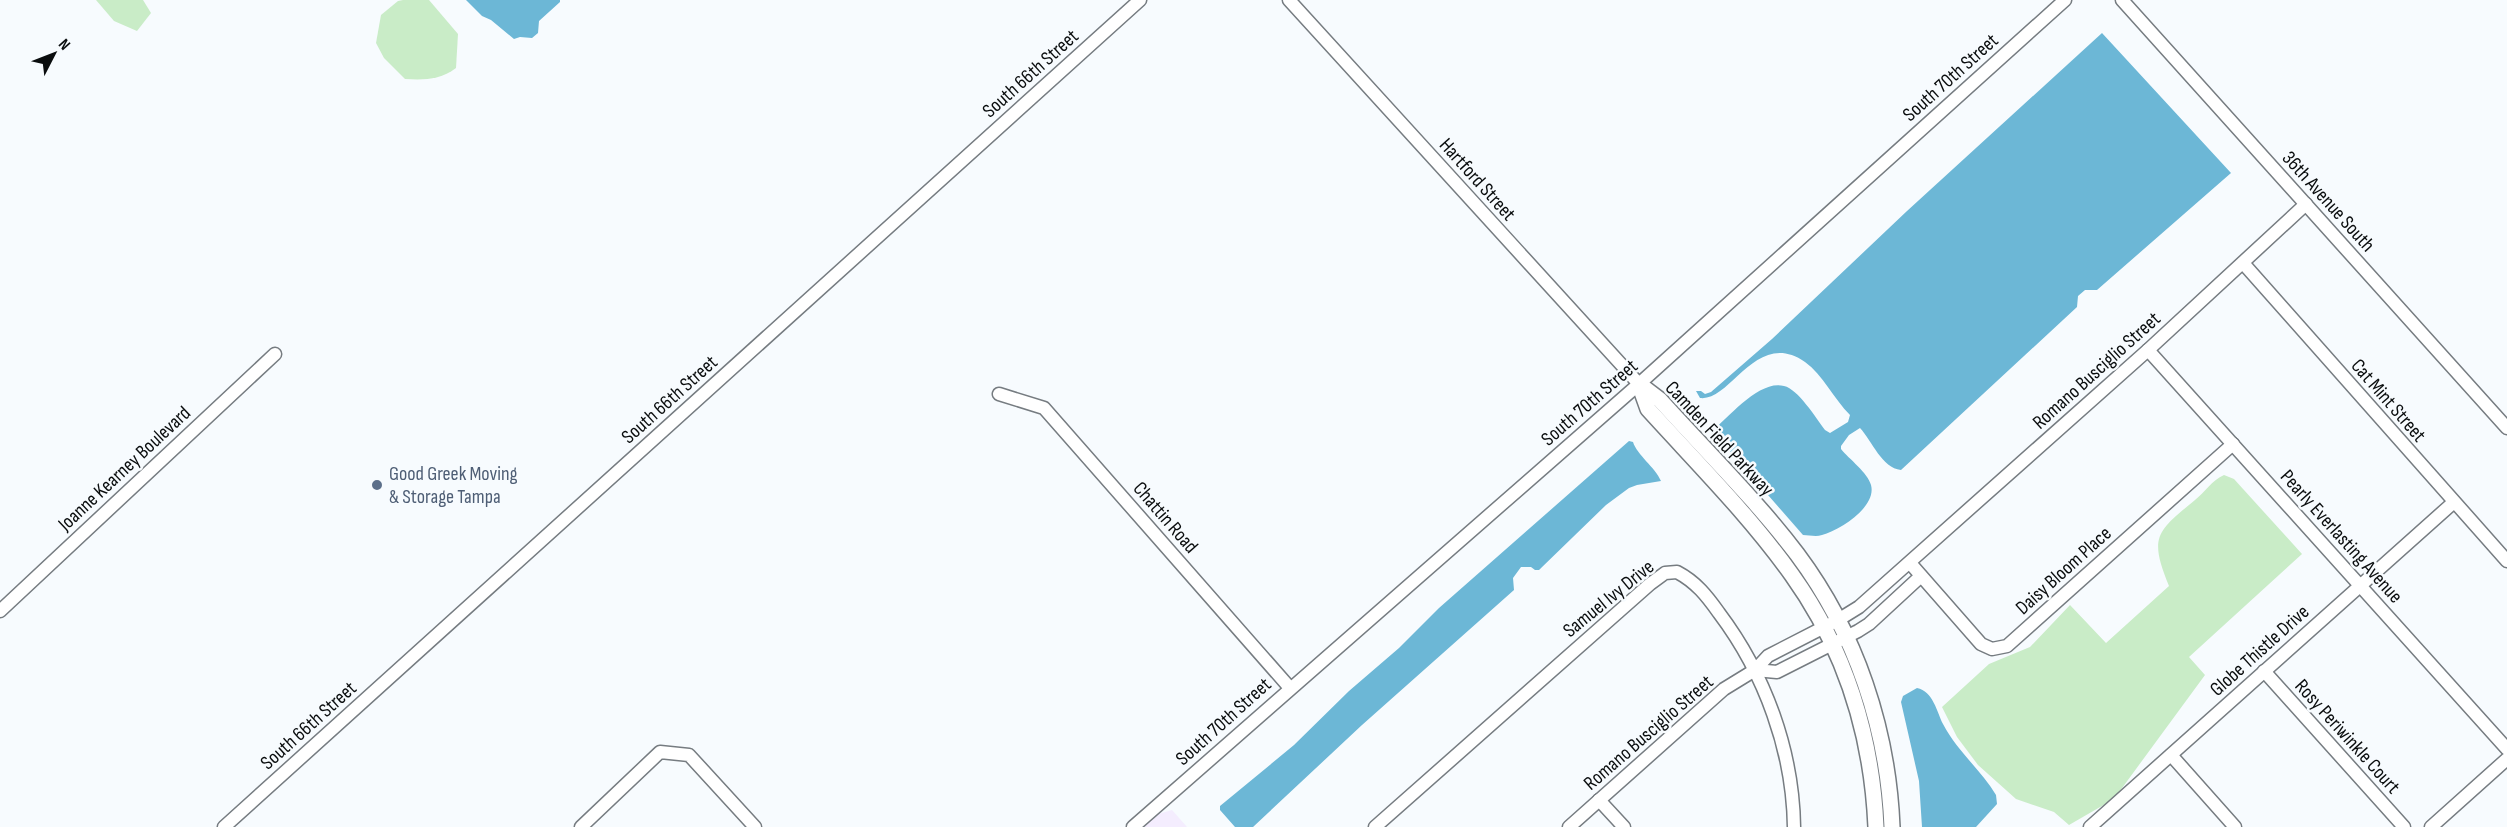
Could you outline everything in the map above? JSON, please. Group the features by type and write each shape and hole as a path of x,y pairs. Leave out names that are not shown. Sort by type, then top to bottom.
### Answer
{"street":[{"name":"South 66th Street","path":"224,827 1140,0"},
{"name":"Hartford Street","path":"1289,0 1639,384"},
{"name":"South 70th Street","path":"1133,827 1639,384 2065,0"},
{"name":"36th Avenue South","path":"2122,0 2507,428"},
{"name":"Romano Busciglio Street","path":"1569,827 1724,688 1755,670 1768,656 1859,607 2148,350 2306,204"},
{"name":"Cat Mint Street","path":"2243,263 2507,561"},
{"name":"Pearly Everlasting Avenue","path":"2148,350 2507,749"},
{"name":"Joanne Kearney Boulevard","path":"0,611 275,354"},
{"name":"Camden Field Parkway","path":"1639,384 1660,400 1787,541 1811,575 1831,624 1864,681 1878,725 1888,778 1892,827"},
{"name":"Chattin Road","path":"999,394 1044,408 1290,688"},
{"name":"Daisy Bloom Place","path":"1921,576 1981,644 1992,650 2007,646 2233,444"},
{"name":"Globe Thistle Drive","path":"2090,827 2454,502"},
{"path":"1910,563 1921,576"},
{"name":"Samuel Ivy Drive","path":"1375,827 1665,573 1677,572 1702,590 1733,632 1755,670 1777,727 1786,761 1792,794 1794,827"},
{"name":"Romano Busciglio Street","path":"1755,670 1777,672 1869,624 1921,576"},
{"name":"Camden Field Parkway","path":"1839,640 1866,741 1873,783 1876,827"},
{"name":"Rosy Periwinkle Court","path":"2264,671 2404,827"},
{"path":"580,827 660,752 689,755 755,827"},
{"path":"2171,755 2235,827"},
{"path":"2431,827 2507,759"},
{"path":"1599,800 1624,827"}],"shaded area":[{"path":"1172,810 1187,827 1141,827 1155,815"}],"green space":[{"path":"96,0 143,0 151,13 137,31 114,21"},
{"path":"429,0 458,34 456,68 444,75 432,78 405,79 384,58 376,43 381,15 398,1"},
{"path":"2224,475 2234,479 2302,554 2189,657 2205,675 2114,799 2069,825 2054,812 2016,799 1978,765 1957,737 1942,707 1989,664 2030,647 2070,605 2106,643 2169,586 2158,546 2164,528 2212,483"}],"water":[{"path":"466,0 560,0 560,2 539,21 538,33 532,38 514,39 491,20 482,16"},
{"path":"2102,33 2231,173 2097,290 2085,290 2078,296 2077,307 1901,470 1894,468 1883,459 1860,428 1849,435 1841,449 1869,480 1871,493 1868,501 1863,509 1838,528 1820,536 1803,535 1712,431 1755,393 1775,385 1784,386 1795,392 1825,430 1830,433 1848,422 1850,415 1811,367 1788,354 1772,354 1758,360 1711,396 1700,398 1696,391 1705,394 1711,392 1772,339 1907,211"},
{"path":"1629,441 1633,442 1661,481 1629,488 1606,505 1539,570 1521,567 1513,578 1514,590 1362,725 1253,827 1235,827 1220,810 1220,806 1294,745 1439,608"},
{"path":"1917,688 1931,698 1949,734 1996,795 1997,804 1976,827 1922,827 1919,781 1901,702 1903,696"}],"place":[{"name":"Good Greek Moving & Storage Tampa","path":"377,485"}]}
